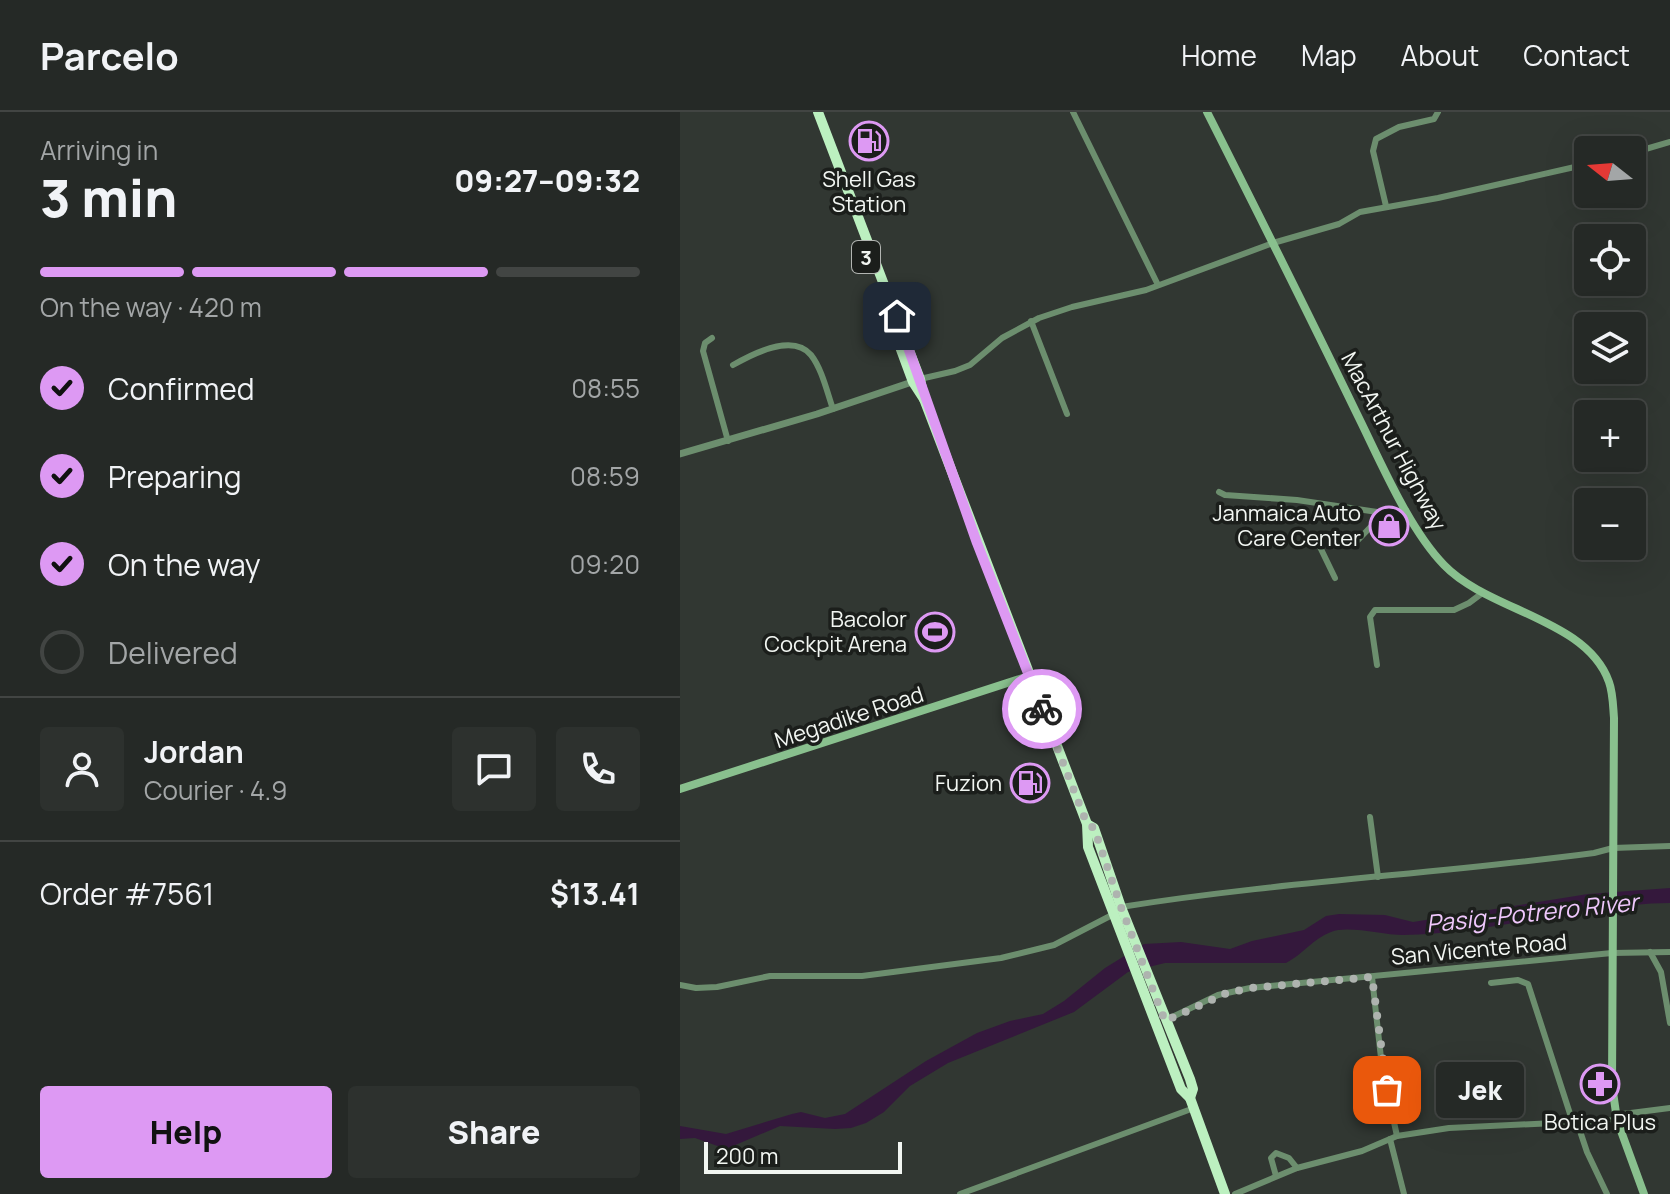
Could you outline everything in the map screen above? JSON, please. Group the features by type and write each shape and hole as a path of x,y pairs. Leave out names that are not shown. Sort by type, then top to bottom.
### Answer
{"highway":[{"name":"3","path":"812,112 917,380"},
{"name":"3","path":"818,112 1087,824 1088,847 1193,1089 1192,1103 1225,1194"}],"main road":[{"name":"MacArthur Highway","path":"1207,112 1428,546 1443,564 1481,594 1571,637 1590,652 1608,680 1614,718 1611,1067 1616,1118 1644,1194"},
{"name":"Megadike Road","path":"680,789 1029,676"}],"street":[{"path":"1073,112 1158,285"},
{"path":"1386,206 1373,151 1376,139 1399,127 1434,119 1438,112"},
{"path":"1646,149 1670,142"},
{"path":"680,454 955,371 970,365 1002,338 1031,321 1072,307 1126,296 1273,243 1339,224 1360,212 1574,167"},
{"path":"1031,321 1067,414"},
{"path":"712,338 705,343 703,351 728,441"},
{"path":"733,365 748,356 788,345 803,349 811,354 816,364 833,409"},
{"path":"1219,492 1228,496 1297,500 1384,513 1407,510"},
{"path":"1335,578 1319,545 1328,540 1358,540 1384,513"},
{"path":"1377,665 1370,626 1370,617 1375,610 1454,610 1481,594"},
{"path":"1370,817 1378,877"},
{"path":"680,985 717,987 770,976 862,976 1001,958 1054,945 1119,914 1240,890 1670,846"},
{"name":"San Vicente Road","path":"1161,1019 1227,993 1250,988 1612,952 1670,952"},
{"path":"1650,952 1661,972 1670,1023"},
{"path":"1372,977 1382,1067 1404,1194"},
{"path":"1491,983 1518,980 1528,984 1575,1122 1607,1194"},
{"path":"960,1194 1192,1103"},
{"path":"1235,1194 1297,1168 1362,1151 1393,1137 1449,1128 1616,1118 1670,1108"},
{"path":"1276,1176 1271,1158 1276,1153 1289,1158 1297,1168"}],"water":[{"name":"Pasig-Potrero River","path":"1670,888 1670,903 1603,908 1470,930 1403,935 1338,930 1319,938 1286,963 1165,963 1128,972 1074,1012 948,1063 910,1086 884,1112 866,1123 835,1129 780,1126 726,1149 695,1138 680,1139 680,1126 726,1134 801,1112 825,1118 845,1114 926,1061 977,1033 1010,1021 1043,1014 1105,968 1144,944 1181,942 1230,949 1304,930 1326,916 1339,914 1385,915 1413,922 1588,894"}],"way so far":[{"path":"1042,709 1087,824 1094,828 1165,1021 1218,995 1250,988 1372,977 1387,1090"}],"place":[{"name":"Shell Gas Station","path":"869,141"},
{"name":"Janmaica Auto Care Center","path":"1389,526"},
{"name":"Bacolor Cockpit Arena","path":"935,632"},
{"name":"Fuzion","path":"1030,783"},
{"name":"Botica Plus","path":"1600,1084"},
{"name":"Jek","path":"1387,1090"}],"route":[{"path":"897,316 977,543 1042,709"}]}
